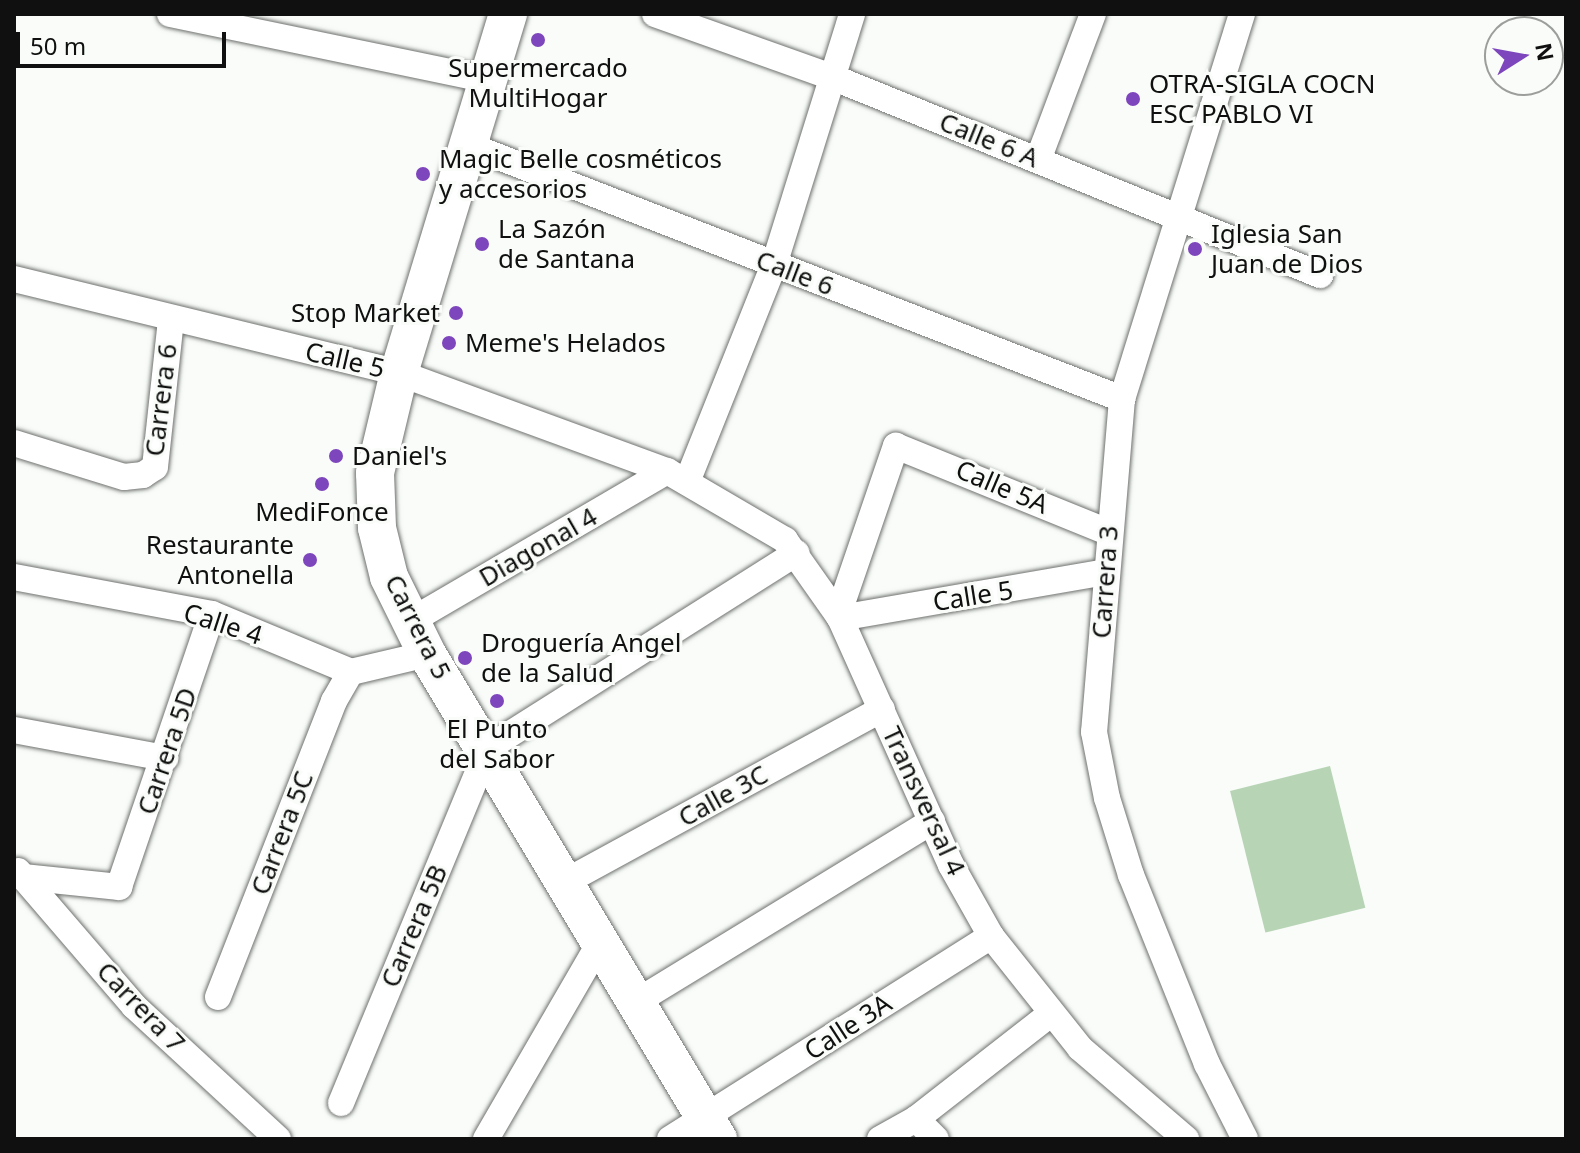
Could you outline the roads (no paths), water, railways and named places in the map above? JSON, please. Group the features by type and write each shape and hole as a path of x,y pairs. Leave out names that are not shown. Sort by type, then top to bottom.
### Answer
{"street":[{"path":"170,14 489,80"},
{"name":"Carrera 5","path":"508,14 399,373 375,473 377,528 389,577 418,638 488,748 712,1129"},
{"name":"Calle 6 A","path":"655,14 832,77 1320,275"},
{"path":"677,476 774,265 852,14"},
{"path":"1038,160 1093,14"},
{"name":"Carrera 3","path":"1242,14 1122,399 1108,532 1094,732 1107,798 1131,875 1207,1064 1245,1139"},
{"name":"Calle 6","path":"468,145 1122,399"},
{"name":"Calle 5","path":"14,279 399,373 677,476"},
{"name":"Carrera 6","path":"14,443 124,477 143,475 155,467 171,319"},
{"name":"Calle 5A","path":"839,616 896,446 1108,532"},
{"name":"Transversal 4","path":"677,476 785,540 796,553 839,616 932,821 991,936 1049,1015 1170,1134"},
{"name":"Diagonal 4","path":"418,638 677,476"},
{"path":"488,748 796,553"},
{"name":"Calle 5","path":"839,616 1106,572"},
{"name":"Calle 4","path":"14,577 212,614 351,672"},
{"name":"Carrera 5D","path":"18,871 119,887 212,614"},
{"path":"351,672 418,638"},
{"name":"Carrera 5C","path":"218,997 334,701 351,672"},
{"name":"Calle 3C","path":"565,882 882,709"},
{"path":"14,730 165,758"},
{"name":"Carrera 5B","path":"341,1103 488,748"},
{"path":"636,1002 932,821"},
{"name":"Carrera 7","path":"18,871 134,1006 278,1139"},
{"name":"Calle 3A","path":"670,1139 712,1129 991,936"},
{"path":"486,1139 600,942"},
{"path":"880,1139 916,1119 1049,1015"},
{"path":"916,1119 936,1139"}],"place":[{"name":"Supermercado MultiHogar","path":"538,40"},
{"name":"OTRA-SIGLA COCN ESC PABLO VI","path":"1133,99"},
{"name":"Magic Belle cosméticos y accesorios","path":"423,174"},
{"name":"La Sazón de Santana","path":"482,244"},
{"name":"Iglesia San Juan de Dios","path":"1195,249"},
{"name":"Stop Market","path":"456,313"},
{"name":"Meme's Helados","path":"449,343"},
{"name":"Daniel's","path":"336,456"},
{"name":"MediFonce","path":"322,484"},
{"name":"Restaurante Antonella","path":"310,560"},
{"name":"Droguería Angel de la Salud","path":"465,658"},
{"name":"El Punto del Sabor","path":"497,701"}]}
